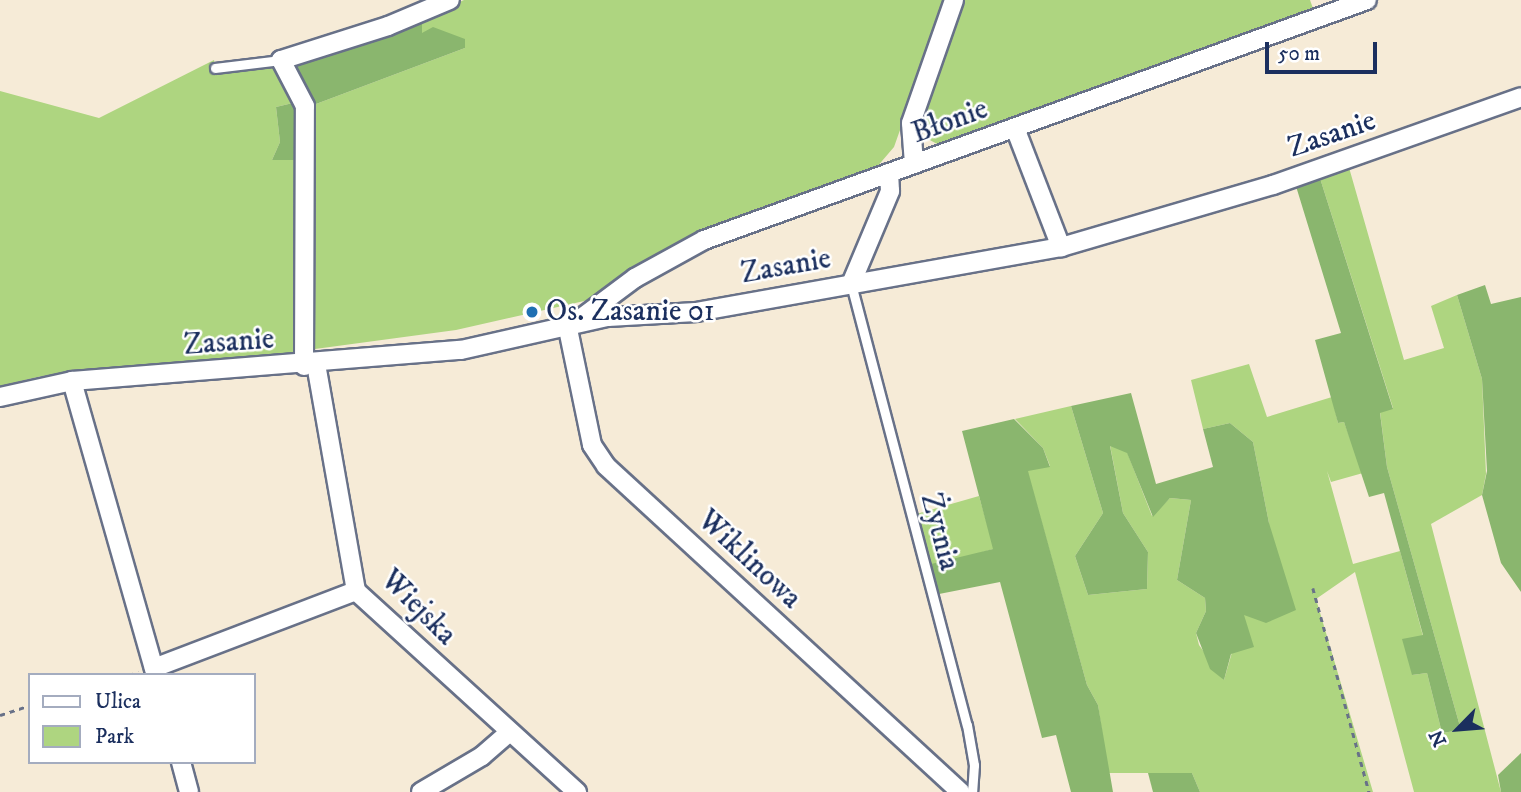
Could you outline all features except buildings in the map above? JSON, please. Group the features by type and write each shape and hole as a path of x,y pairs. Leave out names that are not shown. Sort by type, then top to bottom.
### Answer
{"street":[{"path":"281,60 388,26 450,0"},
{"path":"914,164 911,122 954,0"},
{"name":"Błonie","path":"568,329 669,256 888,173 1367,0"},
{"name":"Wiejska","path":"281,60 305,106 310,365 356,591 577,792"},
{"name":"Zasanie","path":"0,397 72,381 310,365 461,350 568,329 608,317 695,312 1061,247 1273,186 1521,97"},
{"path":"1015,128 1061,247"},
{"path":"851,284 890,191 888,173"},
{"name":"Wiklinowa","path":"568,329 592,444 606,466 961,792"},
{"path":"72,381 155,671 356,591"},
{"path":"421,792 482,757 510,732"},
{"path":"182,764 190,792"}],"lane":[{"path":"215,68 281,60"},
{"name":"Żytnia","path":"851,284 967,725 974,765 972,792"}],"path":[{"path":"1313,588 1369,792"},
{"path":"0,715 28,706"}],"green space":[{"path":"464,0 946,0 894,147 876,168 691,238 645,260 593,299 456,330 315,349 316,104 465,48 422,33 422,18"},
{"path":"965,0 1310,0 1315,14 941,146 926,138 922,117"},
{"path":"422,18 422,33 433,27 465,39 465,48 316,104 316,160 272,160 280,142 276,107 297,102 289,64"},
{"path":"214,60 217,73 273,65 297,102 276,107 280,142 272,160 300,160 300,347 292,356 248,364 42,376 0,386 0,91 99,118"},
{"path":"1348,164 1404,360 1444,348 1431,306 1457,295 1482,379 1486,474 1482,495 1431,524 1501,792 1414,792 1355,572 1316,599 1373,792 1200,792 1192,773 1108,773 1098,705 1087,685 1027,470 1050,466 1043,448 1015,419 1071,406 1103,513 1075,556 1088,595 1147,589 1148,552 1123,513 1110,445 1127,452 1152,516 1170,498 1191,500 1177,580 1205,598 1206,611 1196,633 1199,645 1224,680 1269,523 1253,442 1230,423 1203,429 1191,380 1249,364 1267,417 1332,397 1338,423 1344,422 1363,473 1331,482 1327,471 1353,564 1400,551 1423,636 1412,675 1427,673 1442,733 1461,730 1387,467 1380,412 1393,408 1319,175"},
{"path":"1319,175 1393,409 1380,413 1387,467 1461,730 1442,733 1427,673 1412,675 1402,639 1423,635 1384,493 1369,497 1344,422 1338,423 1315,340 1341,333 1295,183"},
{"path":"1485,285 1491,304 1521,297 1521,592 1501,563 1482,495 1487,471 1482,379 1457,295"},
{"path":"1131,393 1156,484 1213,467 1203,429 1230,423 1253,442 1269,523 1296,610 1266,623 1244,615 1254,647 1231,654 1224,680 1210,669 1196,633 1206,611 1205,598 1177,580 1191,500 1170,498 1153,517 1127,453 1110,446 1123,513 1148,552 1147,589 1088,595 1075,556 1103,513 1071,406"},
{"path":"1014,419 1043,448 1050,467 1028,471 1087,685 1098,705 1113,792 1071,792 1056,735 1042,738 1000,582 934,595 927,565 993,549 962,431"},
{"path":"979,496 994,549 930,567 915,514"},
{"path":"1521,753 1521,792 1501,792 1498,775"},
{"path":"1148,773 1192,773 1200,792 1153,792"}],"place":[{"name":"Os. Zasanie 01","path":"532,312"}]}
